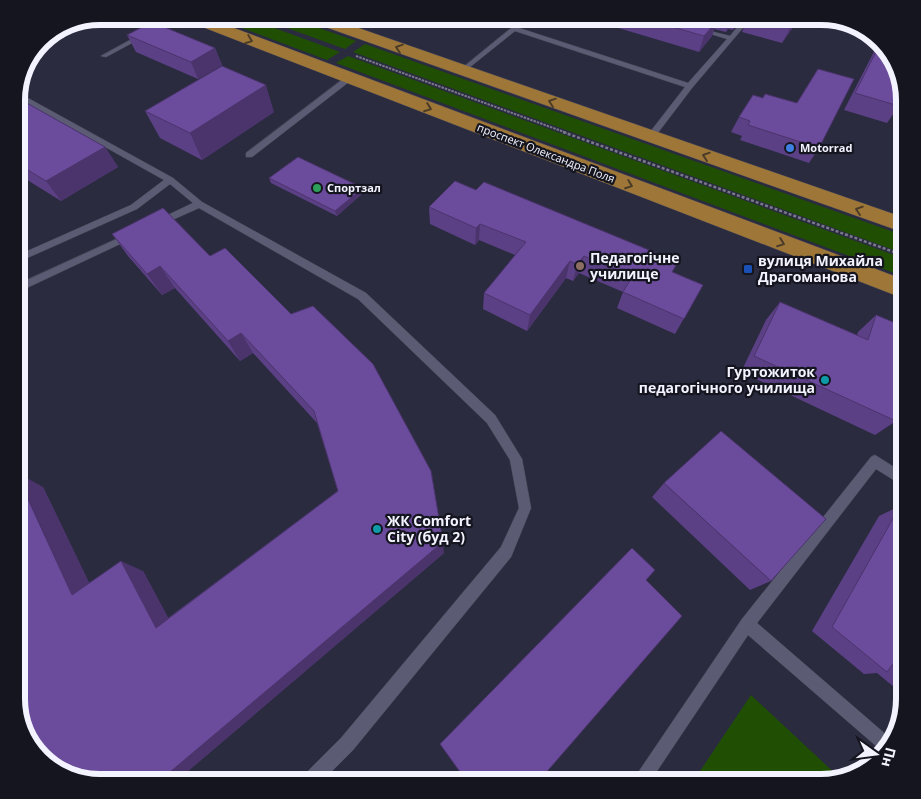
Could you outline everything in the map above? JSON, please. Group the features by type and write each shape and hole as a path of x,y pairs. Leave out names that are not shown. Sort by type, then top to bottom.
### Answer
{"main road":[{"name":"проспект Олександра Поля","path":"211,25 896,287"},
{"path":"354,25 463,70 896,223"}],"lane":[{"path":"104,56 162,25"},
{"path":"463,70 519,25"},
{"path":"651,136 689,86 742,25"},
{"path":"688,26 731,38"},
{"path":"514,29 689,86"},
{"path":"248,155 350,78"},
{"path":"25,99 170,180 200,204 362,296 491,419 516,459 526,508 506,552 347,744 317,774"},
{"path":"25,256 134,206 170,180"},
{"path":"25,285 200,204"},
{"path":"645,774 747,624 875,461 896,475"},
{"path":"747,624 882,742"}],"path":[{"path":"355,56 896,253"}],"green space":[{"path":"234,25 266,25 340,52 327,60"},
{"path":"279,25 311,25 356,41 345,49"},
{"path":"365,44 896,233 896,251 353,52"},
{"path":"348,56 896,256 896,274 336,63"},
{"path":"751,695 835,773 821,774 698,774"}],"building":[{"path":"146,25 159,25 215,48 191,62 127,35"},
{"path":"666,25 714,25 704,36"},
{"path":"779,25 792,25 790,28"},
{"path":"877,50 886,62 895,85 896,105 855,93"},
{"path":"222,66 266,85 190,133 145,111"},
{"path":"818,69 854,79 819,148 748,125 750,121 739,117 753,95 763,98 765,94 797,103"},
{"path":"25,102 105,147 46,181 25,168"},
{"name":"Спортзал","path":"298,157 363,188 335,211 269,178"},
{"name":"Педагогічне училище","path":"455,181 476,190 484,182 678,262 672,272 703,285 684,319 623,292 632,277 584,256 577,265 570,261 530,315 484,293 526,242 480,224 476,228 429,207"},
{"name":"ЖК Comfort City (буд 2)","path":"163,208 210,256 225,248 291,314 313,306 373,364 431,471 443,542 168,774 85,773 62,764 40,745 33,732 25,704 25,493 72,595 121,561 156,628 338,491 314,411 241,333 228,341 160,266 147,274 112,234"},
{"path":"780,302 868,340 876,315 896,323 896,421 754,356"},
{"path":"721,431 826,519 771,581 664,483"},
{"path":"896,513 896,666 893,664 887,672 832,627"},
{"path":"632,548 655,570 646,580 682,616 545,774 462,774 440,744"}],"place":[{"name":"Motorrad","path":"790,148"},
{"name":"Спортзал","path":"317,188"},
{"name":"Педагогічне училище","path":"580,266"},
{"name":"вулиця Михайла Драгоманова","path":"748,269"},
{"name":"Гуртожиток педагогічного училища","path":"825,380"},
{"name":"ЖК Comfort City (буд 2)","path":"377,529"}]}
